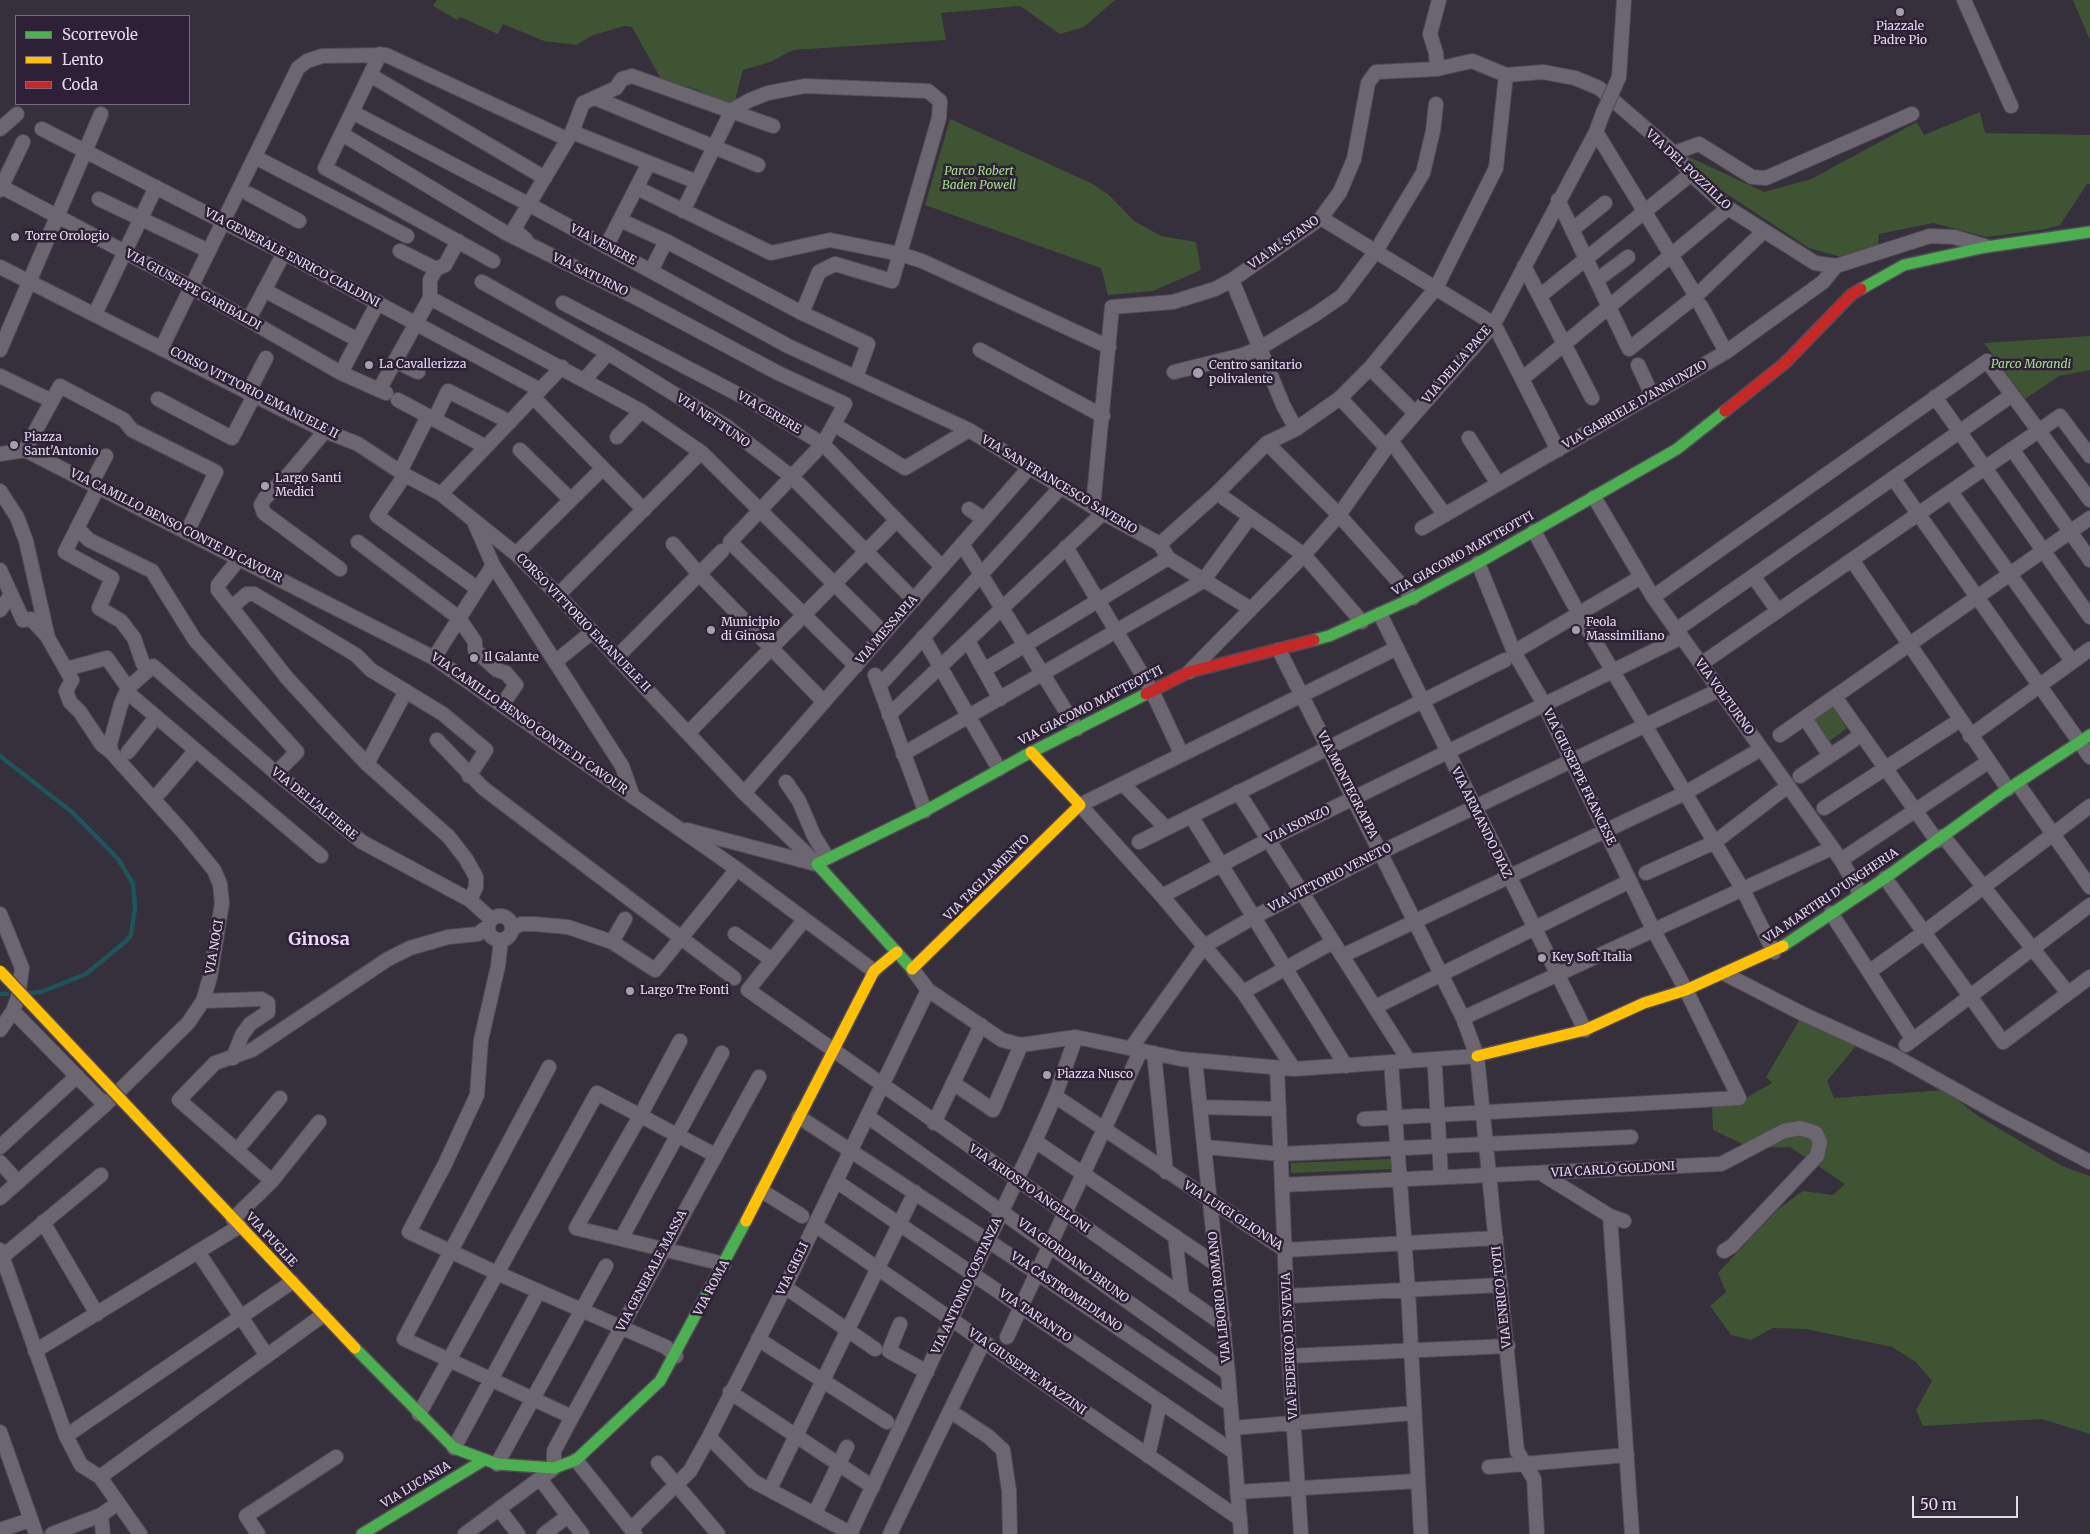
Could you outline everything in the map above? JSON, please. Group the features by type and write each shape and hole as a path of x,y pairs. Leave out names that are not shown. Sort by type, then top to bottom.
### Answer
{"street":[{"path":"1437,69 1436,53 1430,34 1439,0"},
{"name":"VIA DELLA PACE","path":"1189,672 1304,555 1339,515 1389,444 1494,324 1558,200 1596,132 1619,77 1624,0"},
{"path":"1964,0 2010,106"},
{"path":"380,54 325,168 493,261"},
{"path":"162,347 298,68 307,61 322,56 386,55 569,136 649,163 697,182"},
{"name":"VIA M. STANO","path":"1109,347 1112,307 1174,302 1215,289 1232,280 1321,218 1340,192 1354,159 1368,84 1376,72 1437,69 1472,62 1506,75"},
{"name":"VIA DEL POZZILLO","path":"1506,75 1543,72 1574,78 1600,88 1674,153 1691,174 1728,208 1763,232 1816,263 1836,266"},
{"path":"370,75 545,178"},
{"path":"1251,610 1168,558 1160,544 1217,493 1267,443 1296,429 1340,398 1370,368 1436,288 1496,168 1506,75"},
{"path":"529,246 514,229 530,205 569,136 583,103 616,88 622,79 632,76 773,126"},
{"path":"683,211 732,110 768,93 805,86 928,91 940,101 940,118 892,281 835,264 819,272 802,313"},
{"path":"595,98 758,165"},
{"path":"1174,372 1243,355 1260,348 1342,296 1376,252 1423,173 1433,131 1436,104"},
{"name":"VIA VENERE","path":"352,112 530,205 788,346 856,377"},
{"path":"0,129 17,114"},
{"path":"0,350 56,215 101,114"},
{"path":"1674,153 1699,144 1752,177 1766,178 1912,114"},
{"name":"VIA GENERALE ENRICO CIALDINI","path":"42,129 378,302 537,394 603,468 644,510"},
{"path":"1596,132 1671,255 1726,352"},
{"name":"VIA SATURNO","path":"342,134 529,246 637,298 778,373 845,404 835,425"},
{"path":"0,188 23,142"},
{"path":"255,157 407,236"},
{"path":"606,247 649,163"},
{"path":"1540,296 1691,174"},
{"path":"95,314 156,187"},
{"name":"VIA GIUSEPPE GARIBALDI","path":"0,188 56,215 191,287 341,373 388,394 486,447"},
{"path":"637,188 771,253 830,240 900,254 922,261 1109,347 1098,510 1066,547 889,715"},
{"path":"249,194 299,221"},
{"path":"99,199 208,251"},
{"path":"1558,200 1629,348 1698,301 1763,232"},
{"path":"1572,230 1605,203"},
{"path":"1522,379 1728,208"},
{"path":"1321,218 1494,324 1558,450"},
{"path":"620,220 666,241 802,313 868,344 856,377"},
{"name":"VIA GIACOMO MATTEOTTI","path":"822,860 925,810 1031,752 1189,672 1329,636 1413,598 1478,563 1677,449 1726,412 1785,362 1852,294 1904,265 1986,247 2090,232"},
{"path":"1836,266 1930,236 1954,237 1986,247"},
{"path":"388,394 395,361 430,298 430,280 436,269 445,265 458,241"},
{"path":"652,271 666,241"},
{"path":"400,251 436,269"},
{"path":"249,319 284,253"},
{"path":"1596,280 1628,257"},
{"path":"1524,266 1592,398"},
{"name":"VIA GABRIELE D'ANNUNZIO","path":"1422,528 1726,352 1823,282 1836,266"},
{"name":"CORSO VITTORIO EMANUELE II","path":"0,267 162,347 325,431 358,444 403,473 441,494 516,554 558,595 616,658 689,732 744,793 822,860 913,970"},
{"path":"1232,280 1283,405 1296,429"},
{"name":"VIA NETTUNO","path":"482,282 608,353 726,426 792,477 914,600"},
{"path":"264,290 358,340"},
{"path":"430,298 585,379 641,411 701,452 761,509 884,633"},
{"path":"341,373 378,302"},
{"name":"VIA CERERE","path":"564,302 751,401 819,448 896,520 942,567"},
{"path":"980,350 1103,416"},
{"path":"585,379 608,353"},
{"path":"158,399 232,438 266,358"},
{"path":"395,361 418,372"},
{"path":"1652,597 1987,361 2090,500"},
{"path":"1638,365 1652,394"},
{"path":"441,494 562,367"},
{"path":"1370,368 1415,413"},
{"path":"0,376 52,401"},
{"name":"VIA SAN FRANCESCO SAVERIO","path":"856,377 969,430 1098,510 1160,544"},
{"path":"4,452 25,450 60,386 124,420 132,430 216,472 187,532"},
{"path":"478,589 377,516 448,391 510,422"},
{"name":"VIA ISONZO","path":"1162,896 1268,840 1613,672 1679,634 1753,576 2012,395"},
{"path":"1935,397 2090,617"},
{"path":"1340,398 1389,444 1445,515"},
{"path":"617,437 641,411"},
{"path":"1701,664 2060,416 2090,456"},
{"path":"616,658 792,477 819,448 835,425 905,468 969,430"},
{"path":"325,431 265,498 261,505 264,513 340,569"},
{"path":"1469,438 1498,484"},
{"path":"1267,443 1339,515 1413,598"},
{"path":"2012,449 2090,560"},
{"name":"VIA CAMILLO BENSO CONTE DI CAVOUR","path":"25,450 434,658 737,869 874,971"},
{"path":"520,450 571,500"},
{"path":"558,595 701,452"},
{"path":"106,456 95,486 65,552 112,578 98,608 121,621 134,638 148,665 128,690 121,704 110,744 111,752"},
{"path":"516,554 603,468"},
{"name":"VIA MESSAPIA","path":"744,793 1029,468"},
{"path":"1893,478 2038,686 2084,739 2090,757"},
{"path":"925,810 877,680 923,637 1061,487"},
{"path":"0,491 16,517 26,541 48,638"},
{"path":"1952,492 2072,662"},
{"path":"1217,493 1304,555 1362,622"},
{"name":"VIA VOLTURNO","path":"1594,497 1652,597 1841,860 1860,893"},
{"path":"969,509 984,519"},
{"path":"903,754 969,718 1203,581 1250,517"},
{"path":"1780,735 2090,518"},
{"path":"689,732 896,520"},
{"path":"473,521 493,566 622,766 633,797"},
{"path":"77,528 89,540 152,571 195,640 297,752 276,773"},
{"path":"1534,531 1613,672 1743,890 1774,952"},
{"path":"358,542 459,618 475,642 475,650 497,670 506,673 516,685 502,705"},
{"path":"673,544 699,574 824,702"},
{"path":"962,544 1077,729"},
{"path":"726,547 805,613 856,666"},
{"path":"1066,547 1097,601 1118,631 1152,691 1182,753"},
{"path":"984,670 1168,558"},
{"path":"240,559 218,585 218,590 287,678 367,764 449,837 466,859 476,877 476,887 470,900"},
{"path":"1852,560 1988,762 2013,787 2053,834 2090,887"},
{"name":"VIA GIUSEPPE FRANCESE","path":"1478,563 1509,656 1544,704 1654,931 1686,990 1739,1098 1483,1113"},
{"path":"434,658 493,566"},
{"path":"0,570 23,620 31,619 48,638 66,669 107,658 128,690 156,717 321,856"},
{"path":"1753,576 1778,611"},
{"path":"1138,842 1509,656 1577,610 1641,577"},
{"path":"232,607 247,594 254,594 356,655 371,670 443,714 486,750 469,776"},
{"path":"0,610 11,595"},
{"name":"VIA ARMANDO DIAZ","path":"1380,614 1533,928 1585,1030"},
{"path":"555,662 592,632"},
{"path":"923,637 999,769"},
{"path":"968,641 1000,700"},
{"path":"1080,805 1397,648"},
{"path":"1970,736 2090,649"},
{"name":"VIA MONTEGRAPPA","path":"1279,650 1462,1018 1477,1056"},
{"name":"VIA DELL'ALFIERE","path":"148,665 276,773 362,842 470,900 489,922"},
{"name":"VIA NOCI","path":"0,1198 105,1105 188,1023 203,1001 210,977 222,903 220,884 214,870 183,832 111,752 102,745 80,712 70,702 66,690 72,680 66,669"},
{"name":"VIA VITTORIO VENETO","path":"1007,1337 1142,1050 1204,946 1254,917 1381,852 1571,759 1719,690"},
{"path":"367,764 406,691"},
{"path":"1835,697 1915,811 1983,887 2068,994"},
{"path":"128,752 156,717"},
{"path":"1805,718 1830,756"},
{"path":"1824,808 1960,720"},
{"path":"1800,776 1861,734"},
{"name":"VIA MARTIRI D'UNGHERIA","path":"1477,1056 1585,1030 1644,1003 1686,990 1774,952 1885,878 2084,739"},
{"path":"437,740 469,776 634,904 682,937 734,978"},
{"path":"1342,956 1414,920 1685,793 1761,748"},
{"path":"160,792 196,750"},
{"path":"1031,752 1162,896 1243,992 1294,1069"},
{"path":"1841,860 1988,762"},
{"path":"786,782 799,801 822,860"},
{"path":"1124,784 1166,828"},
{"path":"1646,873 1715,842 1788,786"},
{"path":"1238,792 1409,1061"},
{"name":"VIA TAGLIAMENTO","path":"913,970 1080,805"},
{"path":"1869,972 2090,806"},
{"path":"1191,816 1346,1066"},
{"path":"677,827 822,860"},
{"path":"1462,1018 1832,848"},
{"path":"501,940 508,936 512,929 521,924 568,927 612,942 655,970 737,869"},
{"path":"1885,878 2003,1042 2090,977"},
{"path":"1375,1007 1440,973 1630,881"},
{"path":"1831,913 1869,972 1910,1042 2090,905"},
{"path":"0,914 22,968 18,997 13,1011 0,1030"},
{"path":"272,1181 179,1100 215,1063 252,1050 403,951 448,937 478,934 489,922 498,916 505,917 510,922 512,929"},
{"path":"612,942 625,920"},
{"path":"735,934 772,960 804,920"},
{"path":"489,922 491,936 501,940"},
{"path":"501,940 498,966 481,1040 477,1095 445,1164 409,1232 497,1274 623,1327 666,1347 676,1356"},
{"path":"1243,992 1333,942"},
{"path":"874,971 897,952"},
{"name":"VIA ARIOSTO ANGELONI","path":"772,960 748,990 934,1123 1224,1325"},
{"path":"913,970 928,990 1002,1040 1021,1045 1076,1037 1195,1060 1294,1069 1477,1056"},
{"name":"VIA ROMA","path":"465,1534 554,1468 576,1460 660,1381 676,1356 874,971"},
{"name":"VIA PUGLIE","path":"0,972 323,1315 454,1448 490,1462 554,1468"},
{"path":"1725,974 1803,1014 1893,1055 2090,1162"},
{"name":"VIA GIGLI","path":"633,1532 690,1471 709,1437 730,1392 785,1287 928,990"},
{"path":"203,1001 261,999 268,1002 268,1012 246,1030 233,1058"},
{"path":"13,1011 105,1105"},
{"path":"934,1123 981,1025"},
{"name":"VIA ANTONIO COSTANZA","path":"851,1533 951,1320 971,1273 1035,1141 1055,1096 1076,1037"},
{"path":"680,1042 576,1228 724,1264"},
{"path":"953,1083 993,1110 1021,1045"},
{"path":"1142,1050 1166,1172"},
{"path":"621,1239 722,1053"},
{"name":"VIA ENRICO TOTI","path":"1477,1056 1508,1346 1517,1452 1534,1479 1537,1534"},
{"name":"VIA LIBORIO ROMANO","path":"1195,1060 1224,1325 1241,1534"},
{"path":"1391,1062 1408,1290 1421,1534 1412,1534"},
{"path":"550,1067 404,1339 572,1417"},
{"name":"VIA FEDERICO DI SVEVIA","path":"1277,1068 1290,1356 1301,1534"},
{"path":"1435,1069 1441,1177"},
{"path":"0,1147 77,1076"},
{"name":"VIA GENERALE MASSA","path":"554,1468 554,1451 623,1327 715,1154 759,1077"},
{"path":"419,1414 597,1093 715,1154"},
{"name":"VIA LUIGI GLIONNA","path":"1055,1096 1285,1250 1496,1238"},
{"path":"237,1150 280,1098"},
{"path":"1200,1107 1279,1109"},
{"path":"1364,1119 1483,1113"},
{"name":"VIA GIORDANO BRUNO","path":"867,1116 1002,1210 1228,1373"},
{"name":"VIA CASTROMEDIANO","path":"799,1117 851,1149 988,1240 1230,1404"},
{"path":"35,1351 198,1252 236,1223 319,1122"},
{"name":"VIA CARLO GOLDONI","path":"1282,1185 1721,1164 1784,1131 1800,1128 1816,1133 1820,1142 1817,1156 1732,1246 1724,1252"},
{"path":"1204,1147 1281,1154 1631,1137"},
{"path":"1035,1141 1217,1264"},
{"path":"0,1162 18,1182"},
{"path":"1542,1174 1610,1216 1624,1221"},
{"path":"101,1175 44,1222 1,1253 66,1436 81,1465 100,1477 140,1534"},
{"name":"VIA TARANTO","path":"836,1181 1234,1452"},
{"path":"762,1191 802,1216"},
{"path":"770,1489 915,1192"},
{"path":"1610,1216 1632,1534"},
{"path":"44,1222 97,1314"},
{"name":"VIA GIUSEPPE MAZZINI","path":"815,1225 1240,1519"},
{"path":"1175,1236 1182,1296"},
{"path":"198,1252 267,1356"},
{"path":"490,1462 533,1398 606,1266"},
{"path":"66,1436 292,1282"},
{"path":"1287,1296 1501,1285"},
{"path":"785,1287 875,1349"},
{"path":"454,1448 539,1291"},
{"path":"100,1477 323,1315"},
{"path":"900,1324 889,1351 927,1372"},
{"path":"758,1339 887,1422"},
{"path":"890,1534 984,1341"},
{"path":"1290,1356 1508,1346"},
{"path":"730,1392 873,1486"},
{"path":"1148,1456 1160,1403"},
{"path":"950,1411 989,1437 1003,1450 1009,1491 1010,1534"},
{"path":"1232,1428 1414,1413"},
{"path":"0,1432 36,1534"},
{"path":"709,1437 753,1481 851,1533"},
{"path":"818,1507 847,1447"},
{"path":"258,1534 246,1516 336,1456"},
{"path":"1489,1467 1627,1456"},
{"path":"576,1460 633,1532"},
{"name":"VIA LUCANIA","path":"362,1534 490,1462"},
{"path":"658,1463 718,1534"},
{"path":"540,1479 582,1534"},
{"path":"1237,1492 1418,1481"},
{"path":"52,1534 102,1515 118,1503"},
{"path":"500,1508 518,1534"},
{"path":"102,1515 103,1534"},
{"path":"544,1534 568,1516"},
{"path":"0,1530 30,1520"}],"green space":[{"path":"437,0 1115,0 1084,27 1060,34 1020,6 941,13 946,40 793,50 770,62 743,70 733,108 698,90 661,79 632,27 625,26 593,35 576,45 544,41 503,24 498,34 460,17 457,20 433,6"},
{"path":"2073,0 2090,0 2090,40"},
{"path":"1980,112 1985,133 2090,135 2090,184 2087,184 2060,225 2047,229 1987,237 1933,223 1879,234 1878,247 1841,257 1809,248 1695,173 1687,156 1764,192 1811,179 1917,122 1924,135"},
{"name":"Parco Robert Baden Powell","path":"950,119 1091,183 1109,195 1134,221 1161,236 1196,242 1201,270 1153,291 1108,295 1101,268 925,205"},
{"name":"Parco Morandi","path":"2090,336 2090,370 2059,376 2025,399 1984,343"},
{"path":"1833,707 1847,728 1828,742 1813,721"},
{"path":"1800,1019 1856,1046 1827,1081 1834,1098 1945,1090 1978,1116 2062,1166 2090,1176 2090,1434 2042,1419 1923,1426 1916,1410 1932,1381 1916,1362 1892,1347 1806,1329 1773,1328 1751,1340 1731,1335 1710,1306 1726,1292 1718,1273 1777,1210 1803,1191 1833,1195 1845,1184 1790,1147 1751,1148 1713,1130 1712,1105 1739,1102 1772,1083 1766,1077"},
{"path":"1391,1159 1392,1169 1291,1173 1291,1163"}],"waterway":[{"path":"0,756 72,812 119,860 133,884 135,908 131,935 126,941 86,974 41,992 31,993"},
{"path":"0,994 7,994"}],"traffic: fast":[{"path":"1861,289 1904,265 1986,247 2090,232"},
{"path":"1314,640 1329,636 1413,598 1478,563 1677,449 1725,411"},
{"path":"912,969 817,864 925,811 1024,756 1146,694"},
{"path":"1783,946 1885,878 2008,789 2090,735"},
{"path":"355,1348 454,1448 497,1464 554,1468 576,1460 660,1381 746,1221"},
{"path":"362,1534 484,1460"}],"traffic: slow":[{"path":"912,969 1080,805 1031,752"},
{"path":"1477,1056 1585,1030 1644,1003 1686,990 1783,946"},
{"path":"746,1221 874,971 897,952"},
{"path":"0,971 145,1125"},
{"path":"145,1125 355,1348"}],"traffic: jam":[{"path":"1725,411 1785,363 1852,294 1861,289"},
{"path":"1146,694 1189,672 1314,640"}],"place":[{"name":"Piazzale Padre Pio","path":"1900,12"},
{"name":"Torre Orologio","path":"15,237"},
{"name":"La Cavallerizza","path":"369,365"},
{"name":"Centro sanitario polivalente","path":"1198,373"},
{"name":"Piazza Sant'Antonio","path":"14,445"},
{"name":"Largo Santi Medici","path":"265,486"},
{"name":"Municipio di Ginosa","path":"711,630"},
{"name":"Feola Massimiliano","path":"1576,630"},
{"name":"Il Galante","path":"474,658"},
{"name":"Key Soft Italia","path":"1542,958"},
{"name":"Largo Tre Fonti","path":"630,991"},
{"name":"Piazza Nusco","path":"1047,1075"}],"district":[{"name":"Ginosa","path":"319,940"}]}
